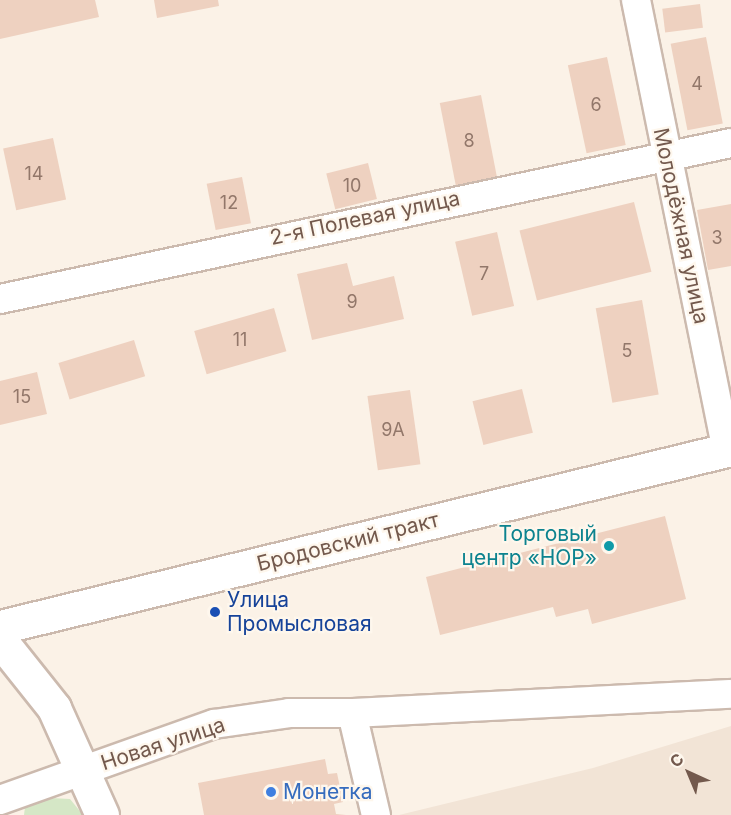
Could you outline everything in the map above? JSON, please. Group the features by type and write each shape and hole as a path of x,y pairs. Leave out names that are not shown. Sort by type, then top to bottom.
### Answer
{"main road":[{"name":"Бродовский тракт","path":"0,627 729,450"},
{"path":"0,640 54,708 84,770 102,815"}],"street":[{"name":"Молодёжная улица","path":"636,0 666,156 729,450"},
{"name":"2-я Полевая улица","path":"0,298 731,143"},
{"name":"Новая улица","path":"0,800 214,724 289,713 731,694"},
{"path":"352,712 376,815"}],"shaded area":[{"path":"731,726 731,815 399,815 593,768"}],"green space":[{"path":"51,798 70,799 83,815 24,815 25,807"}],"building":[{"path":"0,0 95,0 99,17 0,39"},
{"path":"154,0 218,0 219,6 157,18"},
{"path":"700,4 703,28 665,32 662,9"},
{"path":"706,37 723,123 687,130 671,44"},
{"path":"607,57 626,145 587,153 568,65"},
{"path":"481,95 497,179 456,187 440,103"},
{"path":"53,138 66,200 16,210 3,149"},
{"path":"368,163 377,199 335,209 326,173"},
{"path":"242,177 251,223 216,230 207,184"},
{"path":"634,202 651,272 537,300 520,231"},
{"path":"731,204 731,266 708,270 697,210"},
{"path":"497,232 514,306 472,316 455,242"},
{"path":"347,263 353,286 394,276 404,319 312,340 297,274"},
{"path":"642,300 659,395 612,403 596,308"},
{"path":"274,308 286,351 207,374 194,331"},
{"path":"134,340 145,376 70,399 58,363"},
{"path":"37,372 47,414 0,425 0,381"},
{"path":"522,389 533,433 483,445 473,401"},
{"path":"410,390 420,464 378,470 367,396"},
{"name":"Торговый центр «НОР»","path":"665,516 686,599 592,624 588,609 556,617 553,607 440,635 426,577"},
{"name":"Монетка","path":"325,759 328,774 337,773 343,802 334,804 336,814 346,815 204,815 198,783"}],"place":[{"name":"Торговый центр «НОР»","path":"609,546"},
{"name":"Улица Промысловая","path":"215,612"},
{"name":"Монетка","path":"271,792"}]}
